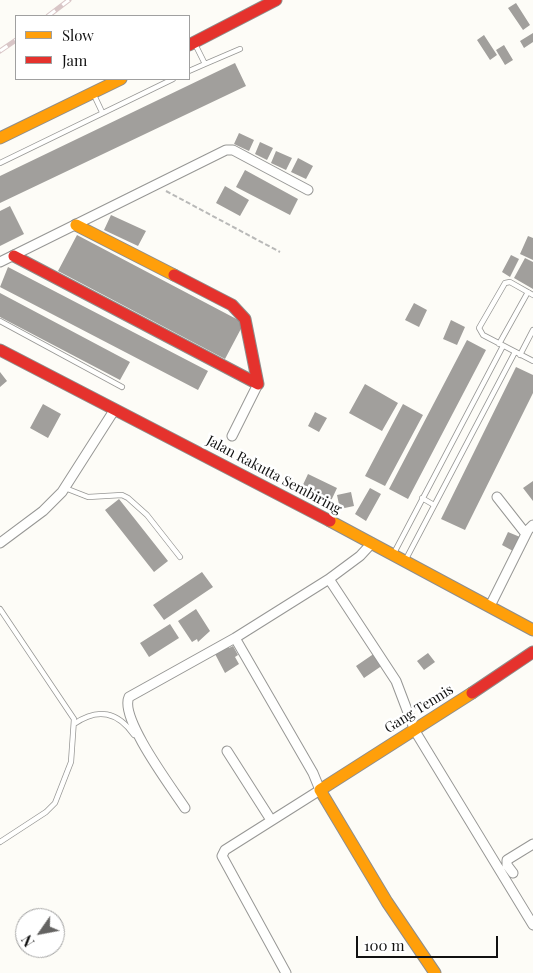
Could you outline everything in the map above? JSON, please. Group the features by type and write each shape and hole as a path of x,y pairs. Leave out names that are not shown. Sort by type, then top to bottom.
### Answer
{"main road":[{"path":"191,43 276,0"},
{"path":"0,138 92,93 112,80"},
{"path":"76,225 232,305 240,312 244,319 258,384"},
{"path":"14,256 258,384"},
{"name":"Jalan Rakutta Sembiring","path":"0,350 405,560 533,630"},
{"name":"Gang Tennis","path":"320,790 415,731 533,652"},
{"path":"320,790 387,902 435,973"}],"street":[{"path":"0,262 226,150 233,150 308,190"},
{"path":"232,436 258,384"},
{"path":"0,543 43,511 65,488 116,409"},
{"path":"497,497 526,534"},
{"path":"490,606 526,534 533,525"},
{"path":"185,808 144,748 128,711 126,704 129,697 235,638 329,579 360,556 372,543"},
{"path":"329,579 396,681 415,731 533,925"},
{"path":"235,638 313,773 320,790 225,850 222,856 286,973"},
{"path":"227,751 271,820"},
{"path":"513,874 507,865 508,860 533,844"}],"lane":[{"path":"191,43 205,64"},
{"path":"190,71 240,49"},
{"path":"0,163 171,80"},
{"path":"92,93 102,112"},
{"path":"393,554 501,345 530,294 510,282 503,285 479,328 483,334 501,345 533,361"},
{"path":"0,321 122,387"},
{"path":"520,355 533,330"},
{"path":"405,560 515,352"},
{"path":"65,488 88,497 122,495 128,498 147,515 180,557"},
{"path":"422,498 434,505"},
{"path":"0,609 73,715 74,724 71,762 55,803 46,812 0,842"},
{"path":"74,724 93,714 120,718 126,723 144,748"}],"path":[{"path":"155,185 280,252"}],"building":[{"path":"516,3 530,25 523,30 508,8"},
{"path":"533,33 533,42 524,48 520,41"},
{"path":"484,35 497,55 490,60 477,40"},
{"path":"504,45 513,60 505,65 496,50"},
{"path":"235,63 246,86 0,203 0,176"},
{"path":"239,133 254,140 249,151 234,144"},
{"path":"260,142 273,148 267,160 255,154"},
{"path":"276,151 292,158 286,170 271,163"},
{"path":"298,158 313,166 306,179 291,172"},
{"path":"245,170 298,199 290,215 236,187"},
{"path":"225,186 249,200 240,216 216,203"},
{"path":"10,206 24,234 0,246 0,211"},
{"path":"111,215 146,231 138,246 104,230"},
{"path":"77,235 244,323 225,359 58,271"},
{"path":"528,236 533,238 533,260 520,254"},
{"path":"511,255 519,259 510,277 502,272"},
{"path":"525,258 533,262 533,289 514,278"},
{"path":"8,267 208,371 198,390 0,287"},
{"path":"0,293 130,362 120,380 0,317"},
{"path":"414,303 427,310 419,327 405,320"},
{"path":"451,320 465,327 457,345 443,339"},
{"path":"467,340 486,350 408,499 389,489"},
{"path":"516,367 533,375 533,393 465,530 441,519"},
{"path":"0,372 7,381 0,387"},
{"path":"365,384 398,403 382,431 349,413"},
{"path":"43,404 61,414 48,438 30,428"},
{"path":"403,404 423,415 385,486 365,476"},
{"path":"315,412 327,418 319,432 308,426"},
{"path":"308,474 337,488 330,503 301,489"},
{"path":"533,481 533,501 523,488"},
{"path":"370,488 381,494 366,521 355,514"},
{"path":"351,492 354,506 340,509 337,495"},
{"path":"119,499 168,561 154,572 105,510"},
{"path":"508,532 520,537 513,551 502,545"},
{"path":"202,572 213,587 164,620 153,605"},
{"path":"196,609 210,631 198,642 197,639 192,642 178,621"},
{"path":"170,624 179,638 149,657 140,643"},
{"path":"227,645 229,648 233,646 238,655 235,657 239,664 225,673 214,652"},
{"path":"375,653 383,665 364,678 356,666"},
{"path":"428,653 435,662 424,670 417,661"}],"railway":[{"path":"49,15 69,0"},
{"path":"0,51 15,41"}],"traffic: slow":[{"path":"0,138 119,80"},
{"path":"76,225 174,275"},
{"path":"330,521 533,630"},
{"path":"435,973 387,902 320,790 472,693"}],"traffic: jam":[{"path":"190,44 276,0"},
{"path":"14,256 258,384 245,319 232,305 174,275"},
{"path":"0,350 330,521"},
{"path":"472,693 533,652"}]}
